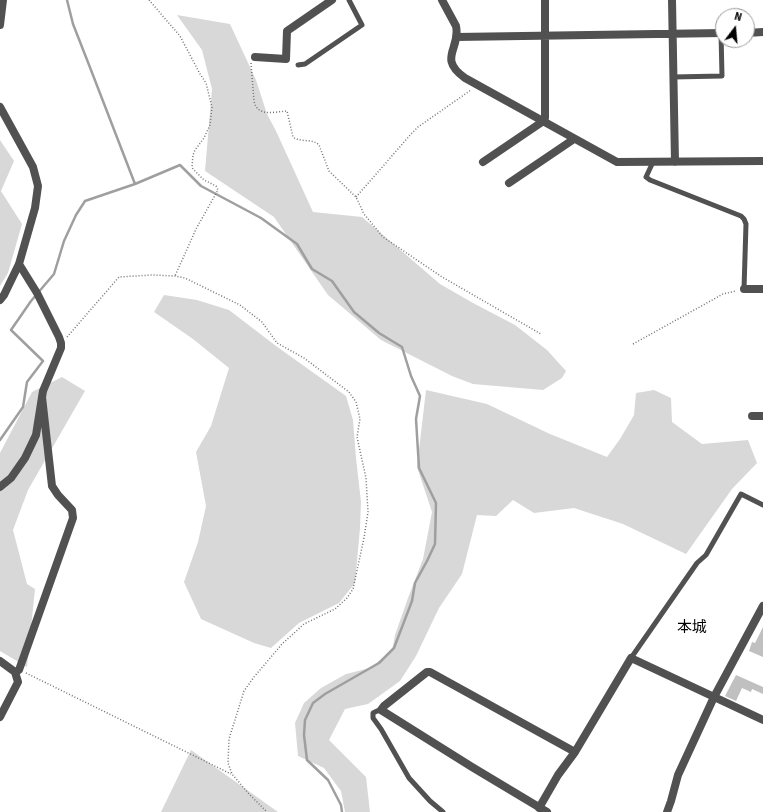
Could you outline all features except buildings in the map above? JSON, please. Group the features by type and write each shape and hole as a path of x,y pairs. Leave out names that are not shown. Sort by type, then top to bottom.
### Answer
{"street":[{"path":"0,25 3,0"},
{"path":"255,57 286,59 287,31 332,0"},
{"path":"442,0 457,30 451,61 455,71 458,74 542,122 617,162 763,161"},
{"path":"483,162 542,122 545,118 545,0"},
{"path":"672,0 675,162"},
{"path":"456,37 715,33"},
{"path":"0,107 33,167 38,186 35,208 19,264 4,295 0,300"},
{"path":"509,183 574,139"},
{"path":"0,487 11,478 25,458 36,435 43,391 61,348 61,343 36,293 19,264"},
{"path":"744,289 763,289"},
{"path":"0,717 18,682 17,671 73,518 72,510 52,486 42,397"},
{"path":"752,416 763,416"},
{"path":"667,812 678,775 714,698 763,606"},
{"path":"575,752 430,672 427,672 381,710 539,810 558,775 575,752 631,658 763,720"},
{"path":"0,661 17,671"}],"lane":[{"path":"298,65 305,64 362,25 349,0"},
{"path":"674,77 722,76 722,48"},
{"path":"652,162 646,177 650,180 741,216 744,219 746,224 744,289"},
{"path":"631,658 697,563 706,555 741,494 763,505"},
{"path":"381,710 373,713 373,718 381,729 409,778 430,801 443,812"}],"path":[{"path":"149,0 180,36 206,83 212,107 210,125 204,138 195,150 192,168 204,180 216,186 218,190 196,229 175,276"},
{"path":"255,57 251,62 254,101 257,108 263,112 287,111 293,137 296,139 314,141 319,145 328,171 356,197 364,214 383,237 442,277 541,334"},
{"path":"356,197 412,132 478,86"},
{"path":"61,343 119,277 152,275 175,276 185,278 240,305 262,322 277,343 304,358 349,392 356,402 360,419 356,437 366,478 368,512 353,589 347,598 335,609 304,624 282,644 254,677 244,691 229,739 228,763 232,774 267,812"},
{"path":"634,344 723,294 744,289"},
{"path":"17,671 232,774"}],"shaded area":[{"path":"177,15 230,24 256,80 267,114 313,212 362,217 440,284 515,325 547,350 566,371 562,378 543,390 473,384 452,376 381,340 328,295 274,217 205,171 212,89 202,50"},
{"path":"0,140 14,161 1,191 22,224 8,273 0,286"},
{"path":"164,295 197,300 229,310 346,396 353,420 361,502 355,583 339,603 299,623 271,648 254,643 201,619 184,582 198,542 206,506 196,452 211,426 229,368 193,339 154,312"},
{"path":"62,377 85,391 28,490 13,530 27,584 35,589 27,667 0,651 0,453 32,392"},
{"path":"426,390 487,404 550,434 607,457 620,439 634,415 636,393 654,390 671,398 672,422 702,444 748,440 757,463 732,489 686,554 623,524 574,508 534,513 513,500 496,516 477,515 462,574 439,608 416,656 400,681 368,704 345,709 329,740 366,777 370,812 345,812 341,791 324,768 298,756 295,723 304,703 321,688 346,674 370,668 392,651 395,635 423,559 432,512 417,467"},
{"path":"191,750 278,812 161,812"}],"waterway":[{"path":"67,0 73,24 135,184"},
{"path":"0,440 23,407 27,382 43,361 11,330 31,301 54,274 64,241 76,215 85,201 135,184 180,165 201,186 261,218 297,244 312,269 332,281 354,312 379,333 402,347 411,376 420,396 416,419 419,468 436,503 435,544 415,583 412,601 394,648 379,663 325,694 313,703 305,720 304,735 307,760 328,780 341,805 342,812"}],"district":[{"name":"本城","path":"692,629"}]}
